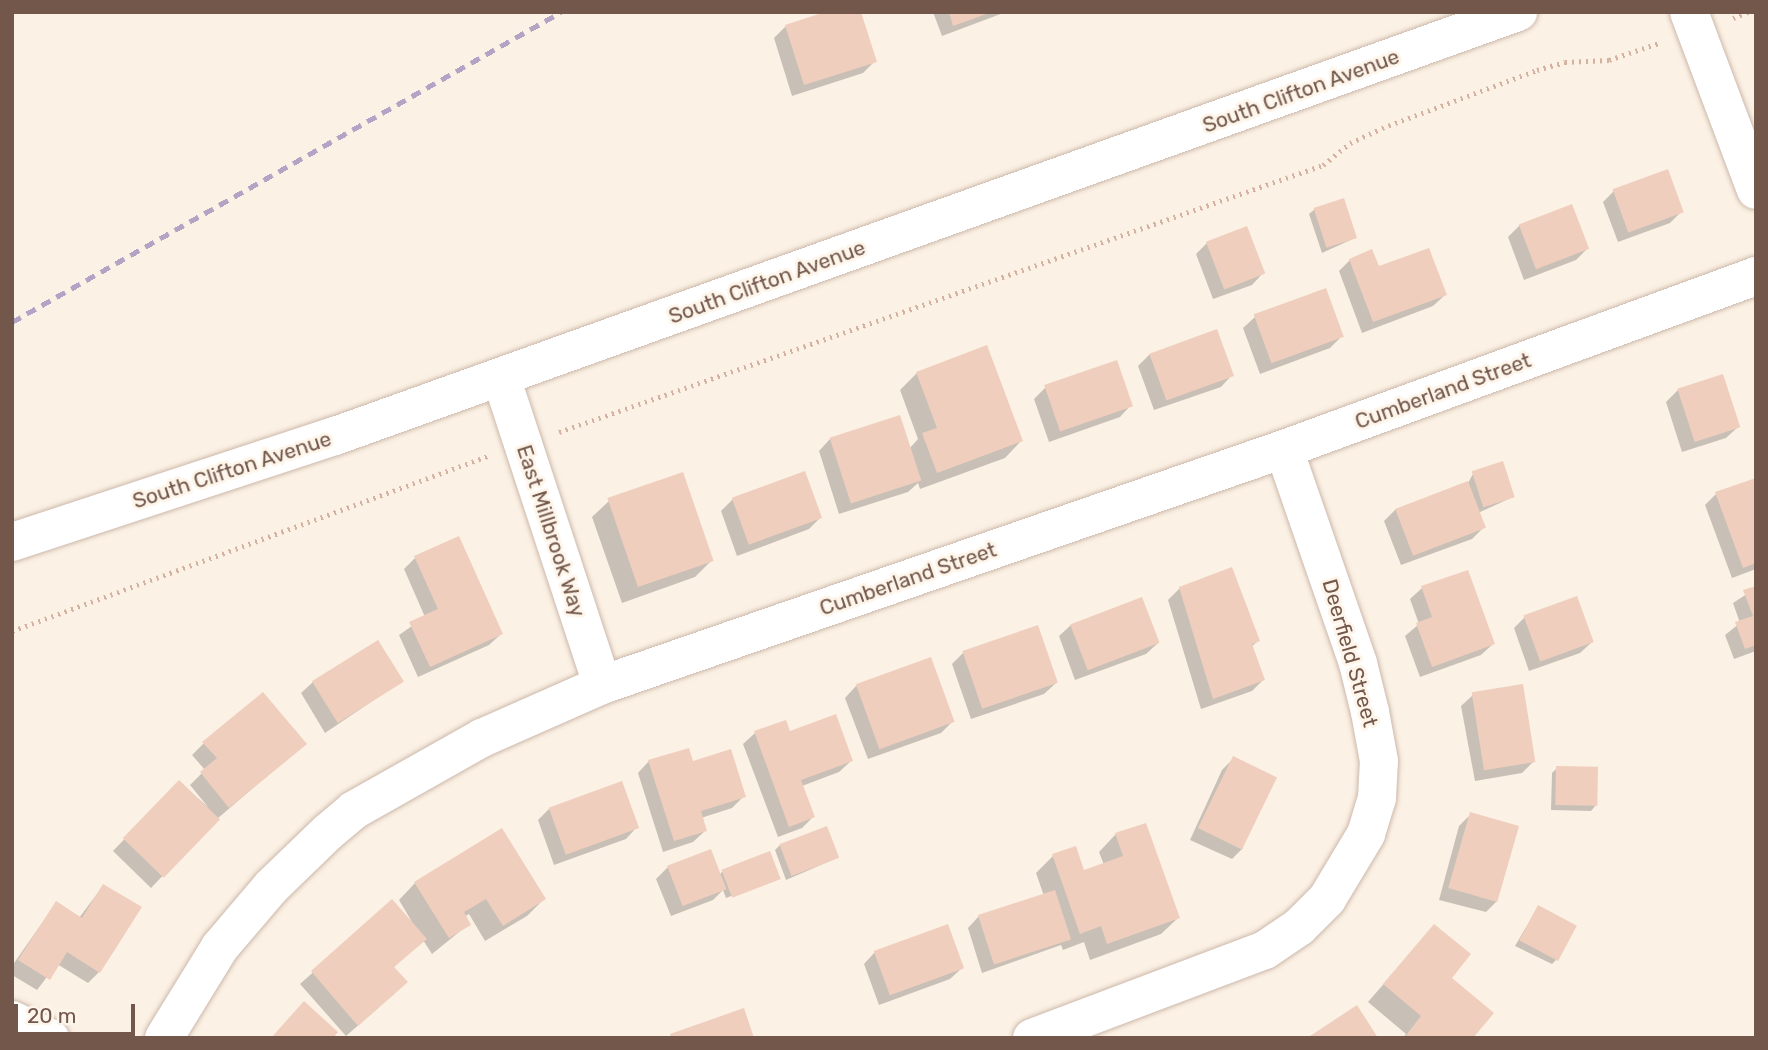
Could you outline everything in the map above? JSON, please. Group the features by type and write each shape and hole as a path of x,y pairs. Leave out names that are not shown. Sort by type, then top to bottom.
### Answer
{"street":[{"name":"South Clifton Avenue","path":"12,542 501,377 1518,12"},
{"path":"1692,22 1756,190"},
{"name":"Cumberland Street","path":"164,1038 220,947 271,887 354,810 482,738 602,685 1284,449 1756,276"},
{"name":"East Millbrook Way","path":"501,377 602,685"},
{"name":"Deerfield Street","path":"1032,1038 1265,950 1299,927 1327,900 1366,834 1377,798 1379,761 1370,712 1358,663 1284,449"},
{"path":"12,1020 50,1038"}],"path":[{"path":"12,631 522,445 1322,165 1350,142 1537,70 1565,62 1609,60 1692,22 1748,12"}],"building":[{"path":"825,12 861,12 877,62 804,85 785,25"},
{"path":"949,12 989,12 989,13 953,26"},
{"path":"1668,169 1684,212 1628,232 1613,189"},
{"path":"1344,198 1357,238 1327,248 1314,208"},
{"path":"1572,204 1589,249 1536,269 1519,224"},
{"path":"1247,226 1265,274 1224,289 1206,242"},
{"path":"1429,248 1447,295 1373,322 1349,259 1372,249 1379,266"},
{"path":"1326,288 1344,337 1271,363 1254,314"},
{"path":"1217,329 1234,376 1166,401 1149,354"},
{"path":"987,345 1023,441 937,473 922,433 937,428 916,372"},
{"path":"1117,360 1133,406 1060,431 1044,385"},
{"path":"1723,374 1740,427 1695,442 1677,389"},
{"path":"900,415 921,481 851,503 830,438"},
{"path":"1503,461 1515,497 1483,507 1472,471"},
{"path":"805,471 822,518 749,545 732,498"},
{"path":"683,472 714,561 638,587 607,498"},
{"path":"1756,478 1756,563 1743,568 1715,492"},
{"path":"1468,481 1486,528 1413,556 1395,509"},
{"path":"459,536 503,634 430,667 409,622 438,609 414,556"},
{"path":"1232,567 1260,641 1252,644 1265,680 1213,699 1179,587"},
{"path":"1468,570 1495,644 1432,667 1416,623 1432,617 1421,586"},
{"path":"1756,586 1756,645 1745,649 1735,622 1753,616 1743,590"},
{"path":"1577,596 1594,642 1540,662 1523,615"},
{"path":"1142,597 1160,643 1088,670 1070,625"},
{"path":"1038,625 1058,683 982,709 962,651"},
{"path":"378,640 404,682 338,723 312,681"},
{"path":"931,657 955,722 879,749 856,684"},
{"path":"1523,684 1535,762 1484,770 1472,692"},
{"path":"263,692 307,744 229,808 200,772 217,758 202,742"},
{"path":"836,714 853,761 801,780 815,817 789,827 754,731 786,720 790,731"},
{"path":"689,748 693,761 731,749 746,797 701,811 707,831 674,841 648,760"},
{"path":"1233,756 1277,777 1242,849 1198,828"},
{"path":"1556,766 1598,767 1597,806 1555,805"},
{"path":"179,780 220,820 164,878 123,838"},
{"path":"622,781 639,828 566,855 549,808"},
{"path":"1470,812 1519,826 1497,902 1448,888"},
{"path":"1146,823 1180,918 1107,944 1101,926 1080,934 1052,854 1076,846 1084,870 1123,856 1115,833"},
{"path":"827,826 839,858 792,876 779,844"},
{"path":"502,828 546,899 503,926 486,899 464,912 471,925 449,938 414,882"},
{"path":"711,849 726,889 683,906 667,866"},
{"path":"770,851 781,879 732,898 721,870"},
{"path":"103,884 142,907 100,973 67,952 50,980 18,960 56,901 82,918"},
{"path":"1055,890 1071,939 994,964 978,915"},
{"path":"392,899 427,939 394,967 408,982 358,1026 311,971"},
{"path":"1538,905 1577,926 1558,961 1519,940"},
{"path":"948,924 964,968 890,995 874,951"},
{"path":"1434,924 1471,954 1452,978 1494,1013 1473,1038 1404,1038 1421,1016 1383,984"},
{"path":"304,1001 338,1032 333,1038 271,1038"},
{"path":"1357,1005 1378,1038 1307,1038"},
{"path":"744,1008 754,1038 671,1038 670,1034"}],"railway":[{"path":"12,322 561,12"}]}
